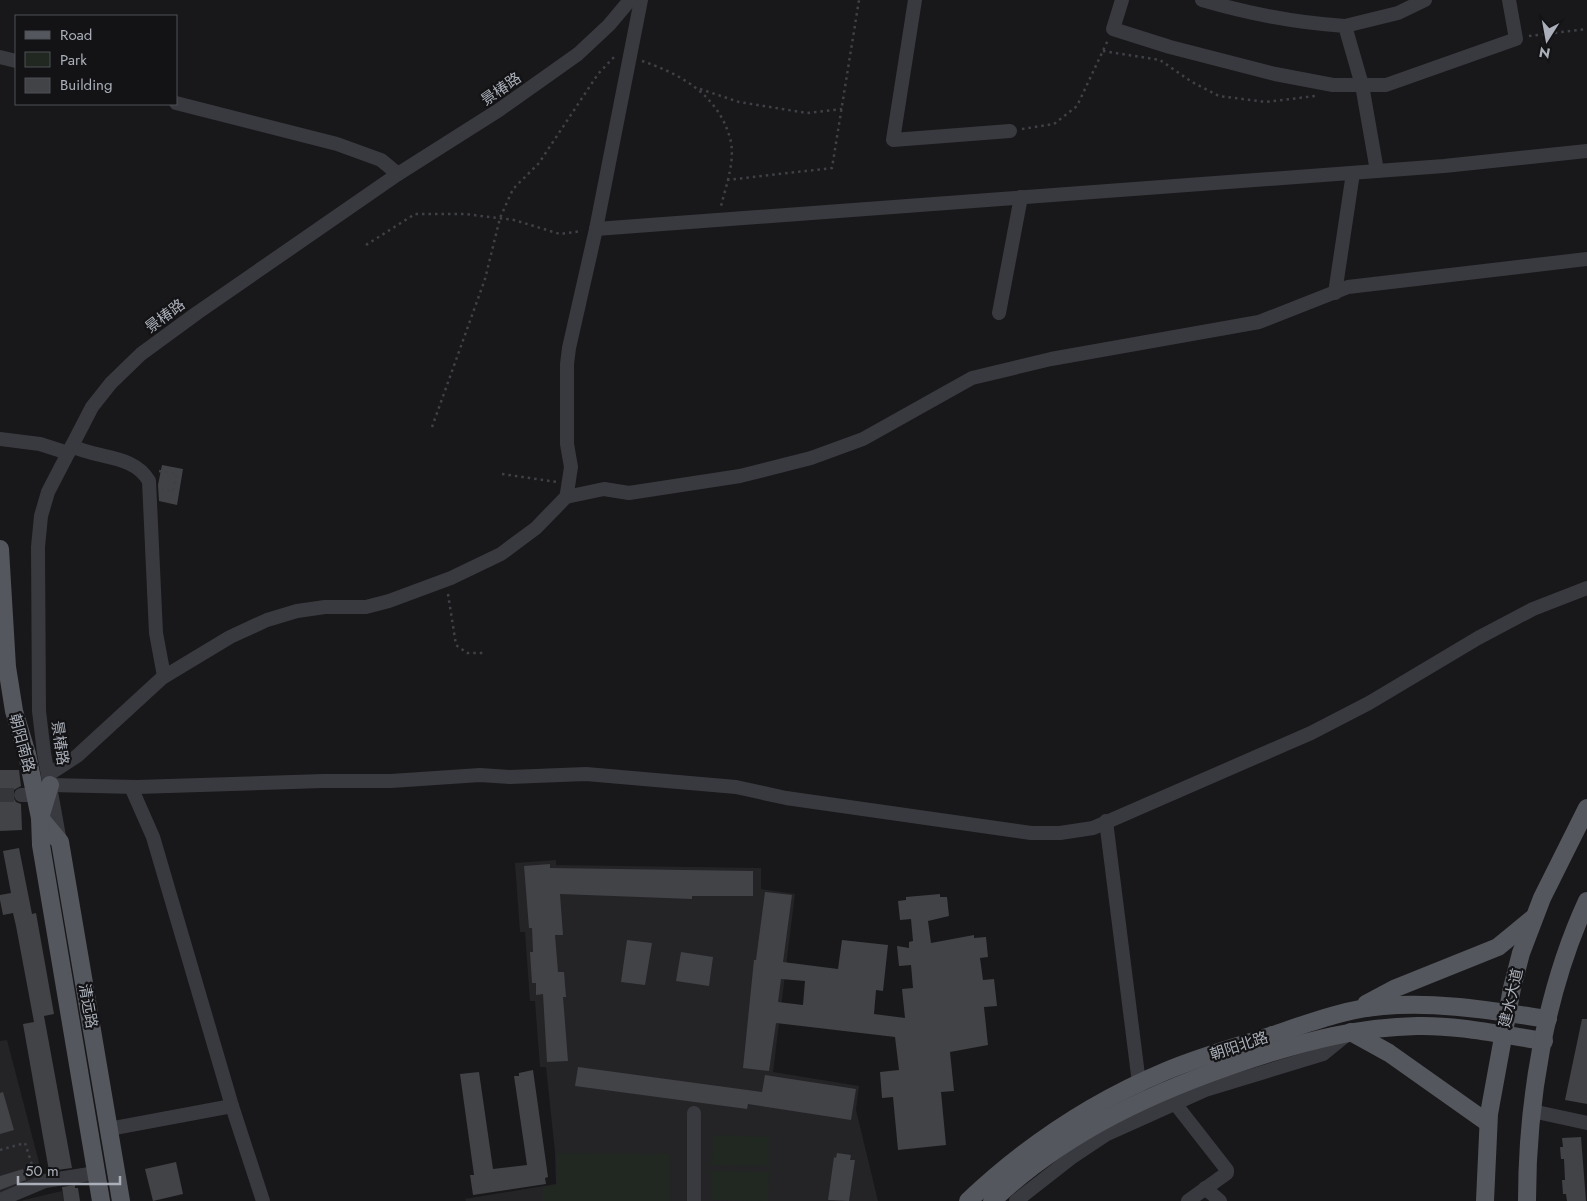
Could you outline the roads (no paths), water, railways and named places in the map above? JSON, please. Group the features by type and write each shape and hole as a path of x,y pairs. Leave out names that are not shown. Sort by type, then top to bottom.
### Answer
{"main road":[{"name":"朝阳南路","path":"0,549 8,676 14,711 27,754 28,795 40,818"},
{"name":"清远路","path":"49,780 40,818 41,845 101,1201"},
{"name":"建水大道","path":"1485,1201 1488,1123 1506,1013 1534,917 1554,871 1587,808"},
{"path":"40,818 60,842"},
{"name":"清远路","path":"60,842 121,1201"},
{"path":"1527,1201 1532,1111 1548,1019 1562,966 1587,901"},
{"path":"1358,1009 1396,988 1498,947 1534,917"},
{"name":"朝阳北路","path":"968,1201 1007,1166 1058,1128 1086,1110 1139,1083 1200,1059 1358,1009 1434,1004 1548,1019"},
{"name":"朝阳北路","path":"992,1201 1026,1172 1067,1142 1102,1121 1169,1097 1302,1042 1351,1032 1389,1027 1445,1026 1544,1041"},
{"path":"1351,1032 1389,1052 1488,1123"}],"street":[{"name":"景椿路","path":"60,842 49,780 37,686 38,547 41,516 48,492 92,407 111,383 141,354 205,307 398,174 499,110 578,54 609,25 630,0"},
{"path":"566,497 571,467 567,444 567,364 596,229 641,0"},
{"path":"915,0 893,140 1010,131"},
{"path":"1122,0 1113,28 1170,47 1275,74 1333,85 1386,86 1516,38 1509,0"},
{"path":"1202,0 1245,12 1301,23 1345,26 1398,13 1425,0"},
{"path":"1345,26 1362,85 1377,171"},
{"path":"0,57 15,61"},
{"path":"178,104 337,144 381,160 398,174"},
{"path":"596,229 1353,173 1587,151"},
{"path":"1335,293 1353,173"},
{"path":"998,314 1021,197"},
{"path":"49,780 164,676 209,648 268,620 297,611 325,607 374,606 442,581 501,554 536,528 566,497 604,489 629,493 740,476 811,458 864,439 972,378 1051,359 1259,322 1348,287 1587,259"},
{"path":"0,439 40,444 91,454 134,464 144,471 149,481 156,632 164,676"},
{"path":"49,780 131,787 323,780 392,781 480,775 510,777 586,774 736,787 786,798 1031,833 1076,831 1093,828 1311,733 1369,703 1478,638 1533,610 1587,588"},
{"path":"131,787 153,837 232,1106 263,1201"},
{"path":"1106,821 1139,1083"},
{"path":"1016,1201 1084,1148 1124,1126 1169,1097 1228,1170 1227,1173 1188,1201"},
{"path":"109,1129 232,1106"},
{"path":"1532,1111 1587,1123"},
{"path":"694,1113 694,1201"},
{"path":"0,1200 38,1184 96,1173"},
{"path":"1205,1188 1220,1201"}],"tunnel":[{"path":"0,795 21,795"}]}
